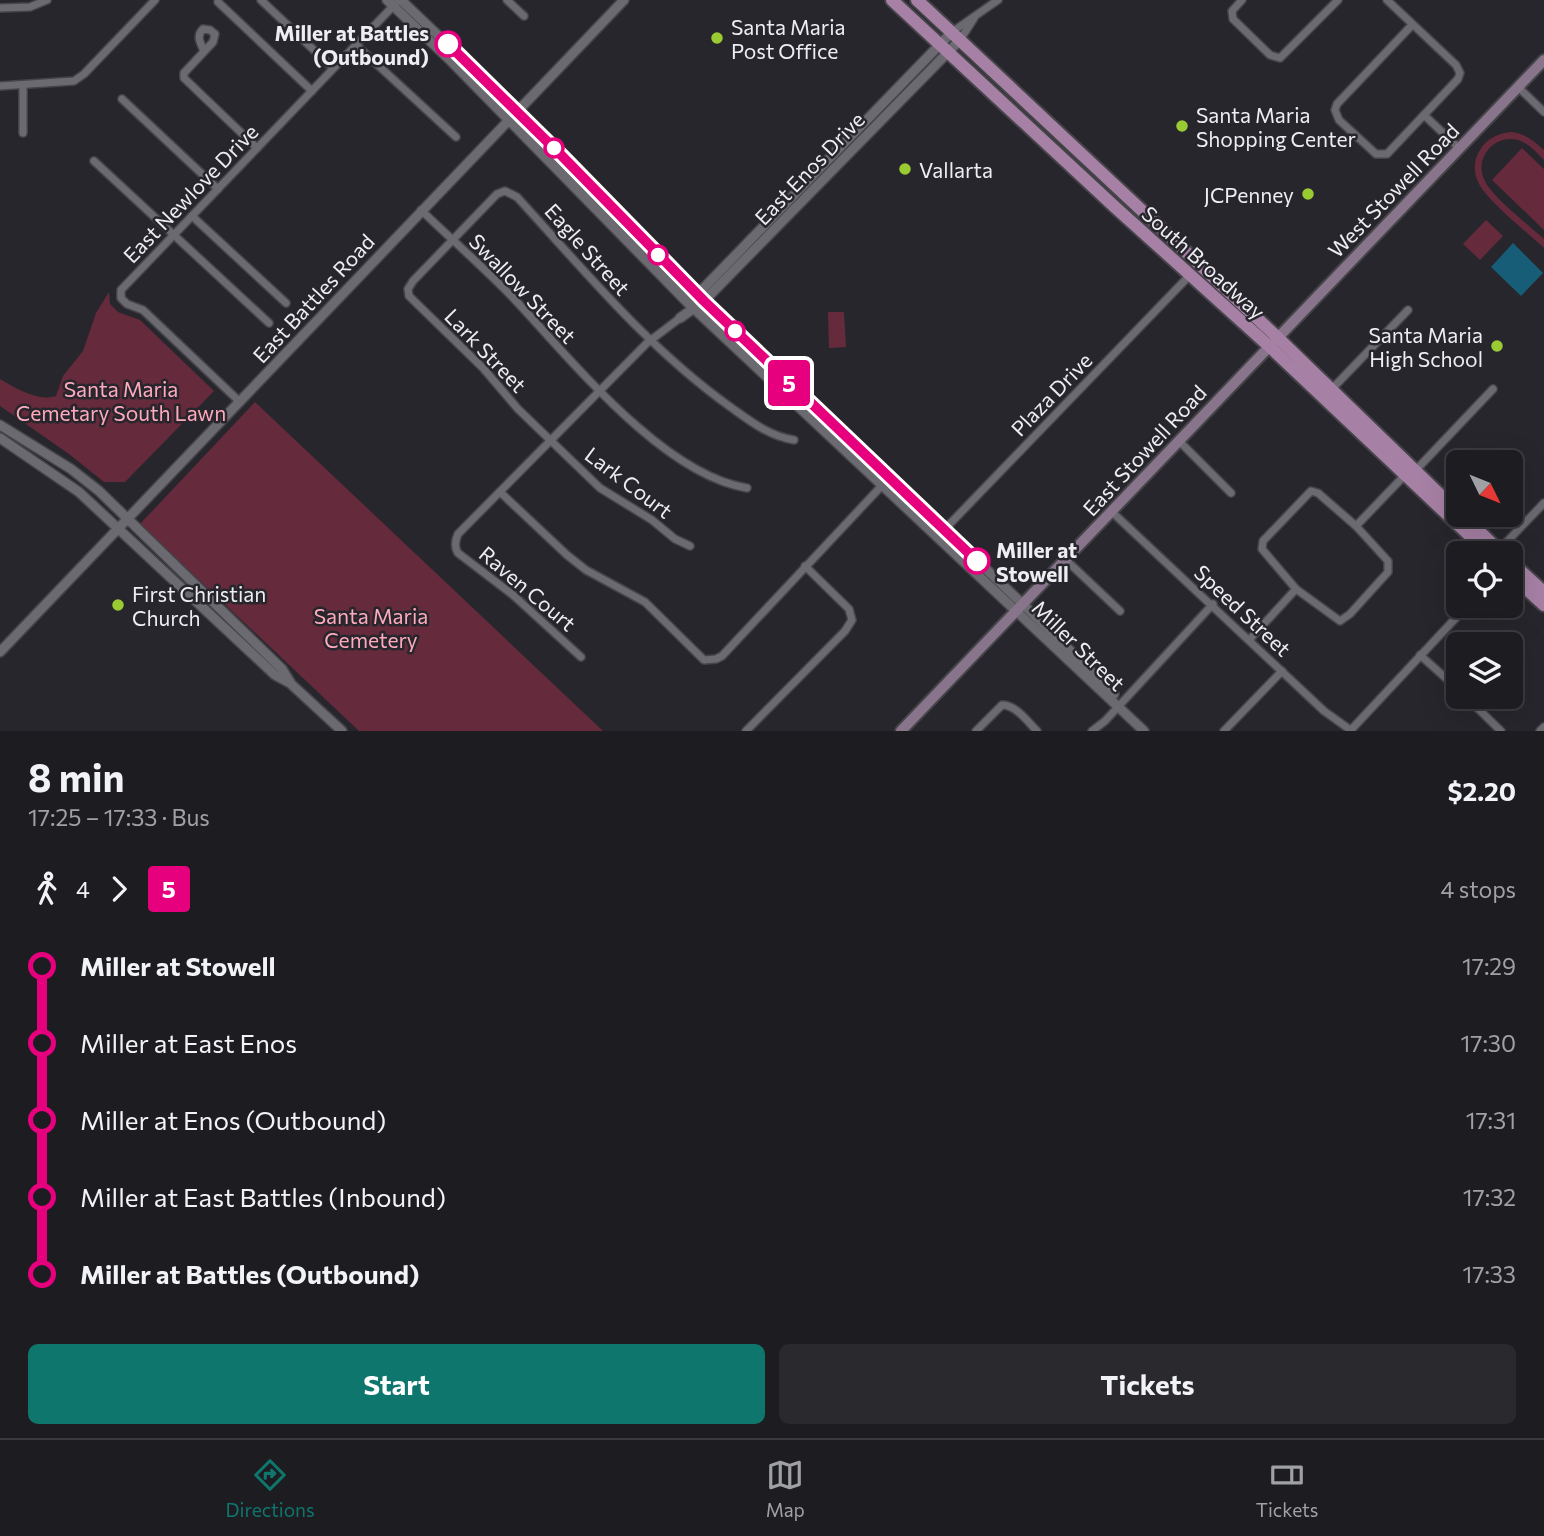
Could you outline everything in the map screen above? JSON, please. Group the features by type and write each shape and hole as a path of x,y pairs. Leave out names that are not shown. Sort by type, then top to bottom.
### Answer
{"main road":[{"name":"South Broadway","path":"892,0 1190,275 1273,342"},
{"name":"South Broadway","path":"917,0 1484,541"},
{"name":"West Stowell Road","path":"1273,342 1544,60"},
{"name":"East Stowell Road","path":"901,731 1273,342"},
{"name":"South Broadway","path":"1410,473 1446,502"},
{"name":"South Broadway","path":"1472,527 1486,541"},
{"path":"1523,573 1544,592"},
{"path":"1523,586 1544,605"}],"street":[{"path":"0,8 30,7 47,0"},
{"path":"0,86 74,81 84,74 155,0"},
{"path":"261,0 333,68"},
{"path":"507,0 524,16"},
{"name":"East Battles Road","path":"0,652 624,0"},
{"path":"956,36 977,14 998,0"},
{"path":"1242,0 1232,11 1233,19 1270,55 1280,58 1338,0"},
{"path":"1387,0 1456,65 1460,73 1458,79 1387,154 1376,154 1339,120 1335,110 1337,103 1412,25"},
{"name":"East Newlove Drive","path":"240,402 143,310 127,304 121,298 121,290 395,1"},
{"name":"Miller Street","path":"395,1 517,111 700,298 889,478 940,534"},
{"name":"Miller Street","path":"395,1 692,306 882,486 940,534 1152,731"},
{"path":"218,2 312,91"},
{"name":"East Enos Drive","path":"455,544 458,534 550,440 650,340 680,318 956,36"},
{"path":"356,45 456,137"},
{"path":"204,51 184,73 184,78 257,148"},
{"path":"23,86 23,133"},
{"path":"1518,87 1544,112"},
{"path":"122,99 218,189"},
{"path":"1424,115 1459,148"},
{"path":"94,161 269,323"},
{"name":"Eagle Street","path":"452,240 497,194 505,191 517,197 650,340 709,391 754,424 781,438 794,440"},
{"name":"Swallow Street","path":"421,210 516,301 599,391 655,442 680,459 728,484 747,488"},
{"path":"192,216 286,303"},
{"name":"Lark Street","path":"452,240 412,281 408,292 414,302 484,368 518,409 550,440"},
{"name":"Plaza Drive","path":"940,534 1190,275"},
{"path":"1328,394 1408,310"},
{"path":"1356,526 1493,389"},
{"path":"0,425 71,469 99,491 282,669 290,683 342,731"},
{"path":"0,438 64,481 275,676 290,683"},
{"name":"Lark Court","path":"550,440 600,488 652,520 675,539 690,546"},
{"path":"1179,441 1231,493"},
{"path":"500,492 586,570 645,602 704,660 722,656 889,478"},
{"path":"1311,491 1318,493 1356,526 1388,561 1389,567 1388,572 1343,620 1335,620 1296,589 1262,549 1263,541 1311,491"},
{"path":"1507,541 1544,503"},
{"name":"Speed Street","path":"1112,512 1324,711 1351,731"},
{"name":"Raven Court","path":"455,544 458,553 513,595 581,657"},
{"path":"1066,560 1120,611"},
{"path":"746,731 845,631 852,620 849,609 805,566"},
{"path":"1250,639 1296,589"},
{"path":"1092,731 1213,604"},
{"path":"1351,731 1455,618"},
{"path":"1420,655 1446,678"},
{"path":"1224,731 1282,671"},
{"path":"976,731 1006,704 1013,707 1037,731"},
{"name":"Miller Street","path":"1120,704 1144,731"},
{"path":"1478,709 1501,731"},
{"path":"1540,731 1544,727"}],"green space":[{"path":"1512,132 1526,136 1544,150 1544,160 1522,141 1509,139 1488,150 1482,164 1482,173 1495,195 1544,239 1544,248 1489,198 1476,178 1475,161 1486,142"},
{"path":"1522,148 1544,169 1544,230 1492,180"},
{"path":"1486,220 1503,236 1480,260 1463,244"},
{"name":"Santa Maria Cemetary South Lawn","path":"109,292 110,304 118,312 140,320 214,391 125,482 104,482 0,406 0,379 34,396 56,396 63,376 83,351 96,313"},
{"path":"828,312 844,312 846,347 829,348"},
{"name":"Santa Maria Cemetery","path":"255,402 603,731 359,731 140,524"}],"water":[{"path":"1513,243 1543,273 1521,296 1491,267"}],"bus line":[{"name":"5","path":"448,44 704,301 977,561"}],"place":[{"name":"Santa Maria Post Office","path":"717,38"},
{"name":"Miller at Battles (Outbound)","path":"448,44"},
{"name":"Santa Maria Shopping Center","path":"1182,126"},
{"name":"Vallarta","path":"905,169"},
{"name":"JCPenney","path":"1308,194"},
{"name":"Santa Maria High School","path":"1497,346"},
{"name":"Miller at Stowell","path":"977,561"},
{"name":"First Christian Church","path":"118,605"}]}
